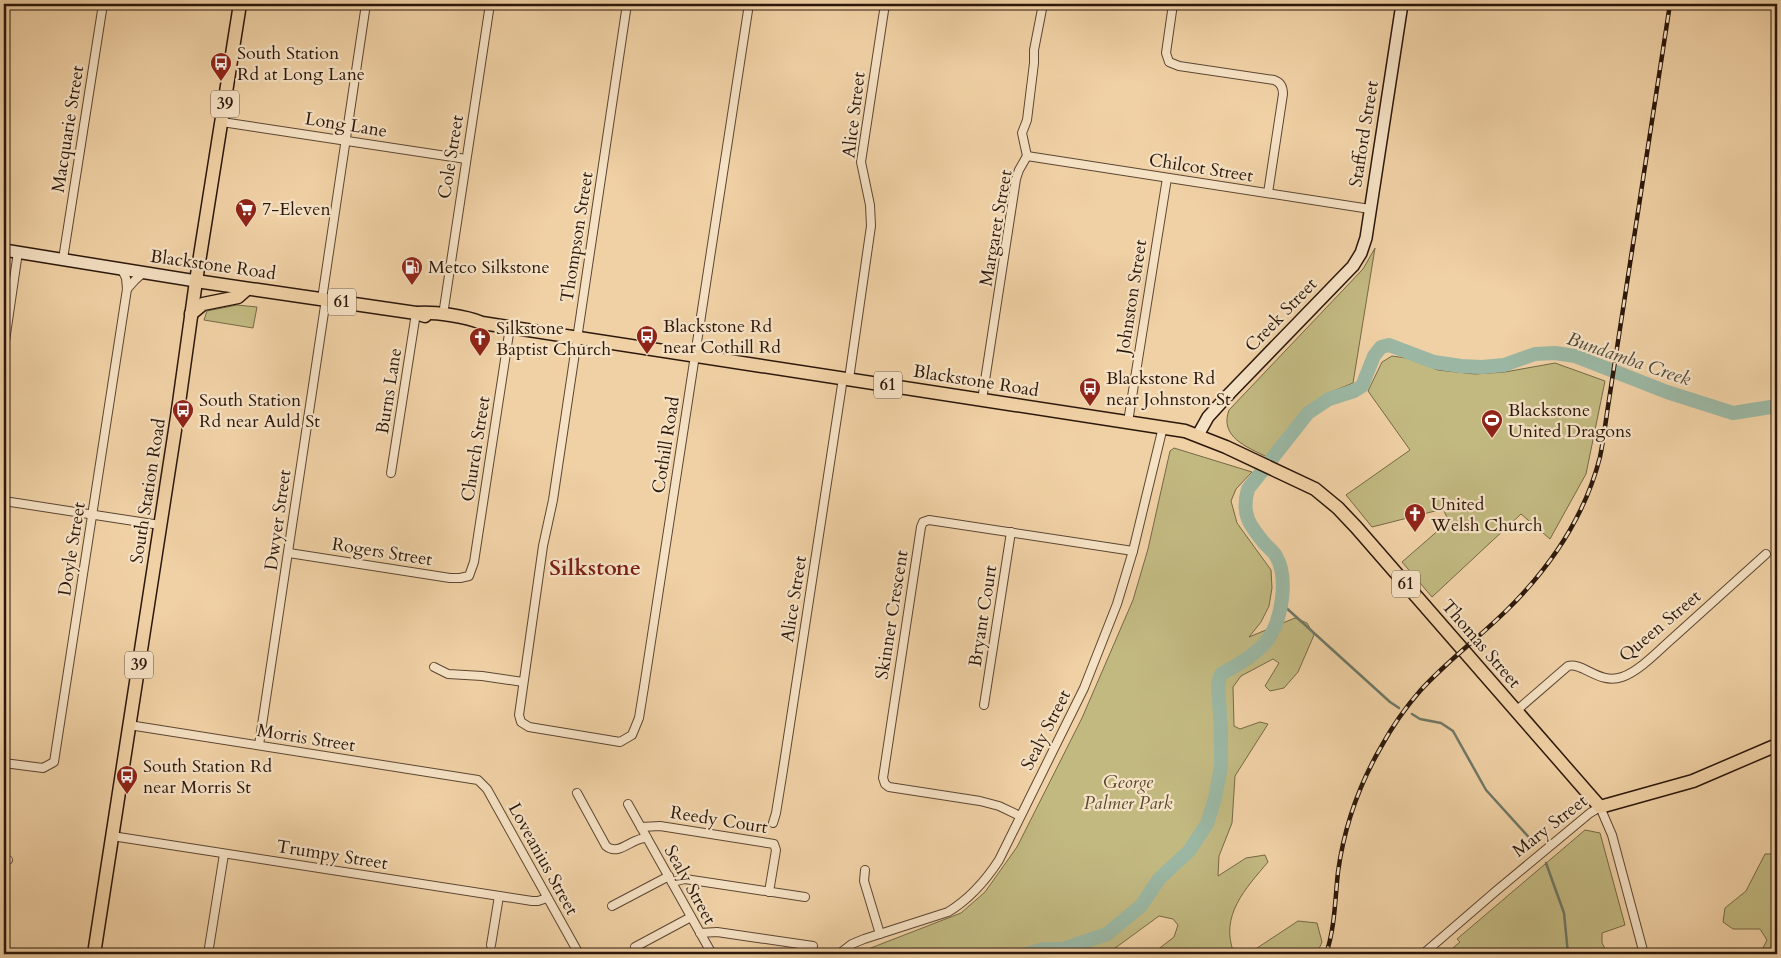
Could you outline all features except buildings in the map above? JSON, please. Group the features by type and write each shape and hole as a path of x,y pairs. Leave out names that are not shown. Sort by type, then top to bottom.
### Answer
{"main road":[{"name":"South Station Road","path":"94,954 196,280 240,4"},
{"name":"Stafford Street","path":"1353,266 1360,257 1364,246 1402,4"},
{"name":"Blackstone Road","path":"4,250 247,289 417,313 427,312 577,338 1163,427 1198,435"},
{"name":"Creek Street","path":"1198,435 1208,417 1230,393 1353,266"},
{"path":"191,314 203,304 238,297 247,289"},
{"name":"Blackstone Road","path":"417,313 426,317 472,324 482,323"},
{"name":"Thomas Street","path":"1198,435 1315,489 1338,508 1600,807"},
{"name":"Mary Street","path":"1600,807 1693,781 1777,744"}],"street":[{"name":"Macquarie Street","path":"63,259 103,4"},
{"name":"Dwyer Street","path":"259,746 289,553 345,140 366,4"},
{"name":"Cole Street","path":"443,315 490,4"},
{"name":"Thompson Street","path":"523,682 627,4"},
{"name":"Cothill Road","path":"523,682 519,715 524,725 537,729 620,742 632,735 639,718 749,4"},
{"name":"Alice Street","path":"773,823 782,779 871,226 870,205 861,162 885,4"},
{"name":"Margaret Street","path":"982,400 1016,178 1027,156 1022,133 1026,120 1034,50 1043,4"},
{"path":"1173,4 1166,53 1169,62 1179,66 1274,80 1282,87 1283,94 1268,193"},
{"name":"Long Lane","path":"222,122 466,159"},
{"name":"Chilcot Street","path":"1027,156 1370,209"},
{"name":"Johnston Street","path":"1128,422 1167,178"},
{"path":"4,348 18,252"},
{"name":"Doyle Street","path":"4,763 43,768 54,762 127,290 126,278 121,268"},
{"path":"127,290 143,273"},
{"name":"Burns Lane","path":"391,473 417,313"},
{"name":"Church Street","path":"469,576 474,562 510,327"},
{"name":"Sealy Street","path":"839,954 852,944 948,912 959,906 992,871 1084,688 1118,604 1163,427"},
{"path":"4,501 160,525"},
{"name":"Skinner Crescent","path":"1020,816 999,806 980,801 889,787 885,784 883,778 923,522 929,520 1133,551"},
{"name":"Bryant Court","path":"984,705 1011,532"},
{"name":"Rogers Street","path":"289,553 450,578 469,576"},
{"name":"Queen Street","path":"1516,711 1568,666 1576,666 1596,676 1611,678 1622,677 1628,674 1658,651 1766,554"},
{"path":"434,667 448,674 482,676 523,682"},
{"name":"Morris Street","path":"129,725 478,780"},
{"name":"Loveanius Street","path":"478,780 487,790 579,954"},
{"path":"577,793 610,850 618,850 636,840 647,838"},
{"name":"Sealy Street","path":"628,804 712,954"},
{"name":"Mary Street","path":"1423,954 1590,813 1600,807"},
{"name":"Thomas Street","path":"1600,807 1612,835 1644,954"},
{"name":"Reedy Court","path":"641,827 660,826 774,844 776,850 768,892"},
{"name":"Trumpy Street","path":"112,836 498,896 538,901 547,898"},
{"path":"208,954 224,854"},
{"path":"865,870 864,881 880,934"},
{"path":"612,906 670,879 685,879 805,897"},
{"path":"491,945 498,896"},
{"path":"635,947 691,917"},
{"path":"700,933 717,932 813,946"}],"green space":[{"path":"1375,248 1353,383 1326,394 1302,412 1267,457 1244,445 1231,434 1228,427 1229,410 1363,269"},
{"path":"237,305 257,307 253,328 204,320 207,311"},
{"path":"1392,356 1406,358 1438,370 1475,374 1505,372 1555,363 1605,381 1586,474 1550,539 1521,514 1432,597 1402,562 1449,521 1443,509 1372,527 1346,495 1410,450 1368,391 1382,362"},
{"name":"George Palmer Park","path":"1174,448 1252,472 1236,489 1231,501 1237,523 1271,570 1272,588 1269,606 1261,622 1249,637 1295,618 1307,623 1314,635 1298,672 1284,688 1270,691 1265,686 1279,663 1273,659 1241,676 1233,687 1234,726 1240,729 1260,722 1268,724 1235,776 1232,823 1219,856 1218,876 1246,858 1265,855 1268,862 1244,892 1232,915 1230,940 1234,953 1248,954 1152,954 1174,937 1178,925 1173,919 1159,916 1107,954 858,954 961,913 985,892 1017,847 1082,718 1133,600 1148,549 1170,451"},
{"path":"1585,830 1600,833 1625,925 1602,933 1602,943 1608,954 1451,954 1454,947 1460,942 1457,939"},
{"path":"1765,854 1777,854 1777,954 1760,954 1767,940 1760,929 1733,929 1723,922 1725,908 1746,891"},
{"path":"1298,921 1317,923 1322,942 1317,954 1248,954"}],"waterway":[{"name":"Bundamba Creek","path":"1027,954 1044,949 1063,949 1107,934 1141,906 1159,879 1189,851 1207,824 1215,798 1221,767 1218,684 1221,674 1261,648 1276,624 1282,600 1283,588 1280,565 1275,554 1259,537 1248,519 1245,505 1248,489 1308,413 1329,399 1354,391 1362,386 1374,356 1381,347 1389,345 1434,362 1482,367 1504,365 1535,354 1555,353 1575,356 1667,392 1733,413 1777,406"},
{"path":"1282,604 1399,708"},
{"path":"1412,714 1420,719 1441,723 1453,731 1486,790 1534,843"},
{"path":"1546,863 1564,913 1568,954"},
{"name":"Bundamba Creek","path":"1044,949 1044,954"}],"railway":[{"path":"1326,954 1333,924 1338,872 1344,839 1359,792 1373,761 1399,718 1420,691 1441,669 1509,608 1539,575 1576,520 1594,479 1603,441 1670,4"}],"place":[{"name":"South Station Rd at Long Lane","path":"221,82"},
{"name":"7-Eleven","path":"246,228"},
{"name":"Metco Silkstone","path":"412,286"},
{"name":"Blackstone Rd near Cothill Rd","path":"647,355"},
{"name":"Silkstone Baptist Church","path":"480,357"},
{"name":"Blackstone Rd near Johnston St","path":"1090,407"},
{"name":"South Station Rd near Auld St","path":"183,429"},
{"name":"Blackstone United Dragons","path":"1492,439"},
{"name":"United Welsh Church","path":"1415,533"},
{"name":"South Station Rd near Morris St","path":"127,795"}],"district":[{"name":"Silkstone","path":"595,568"}]}
